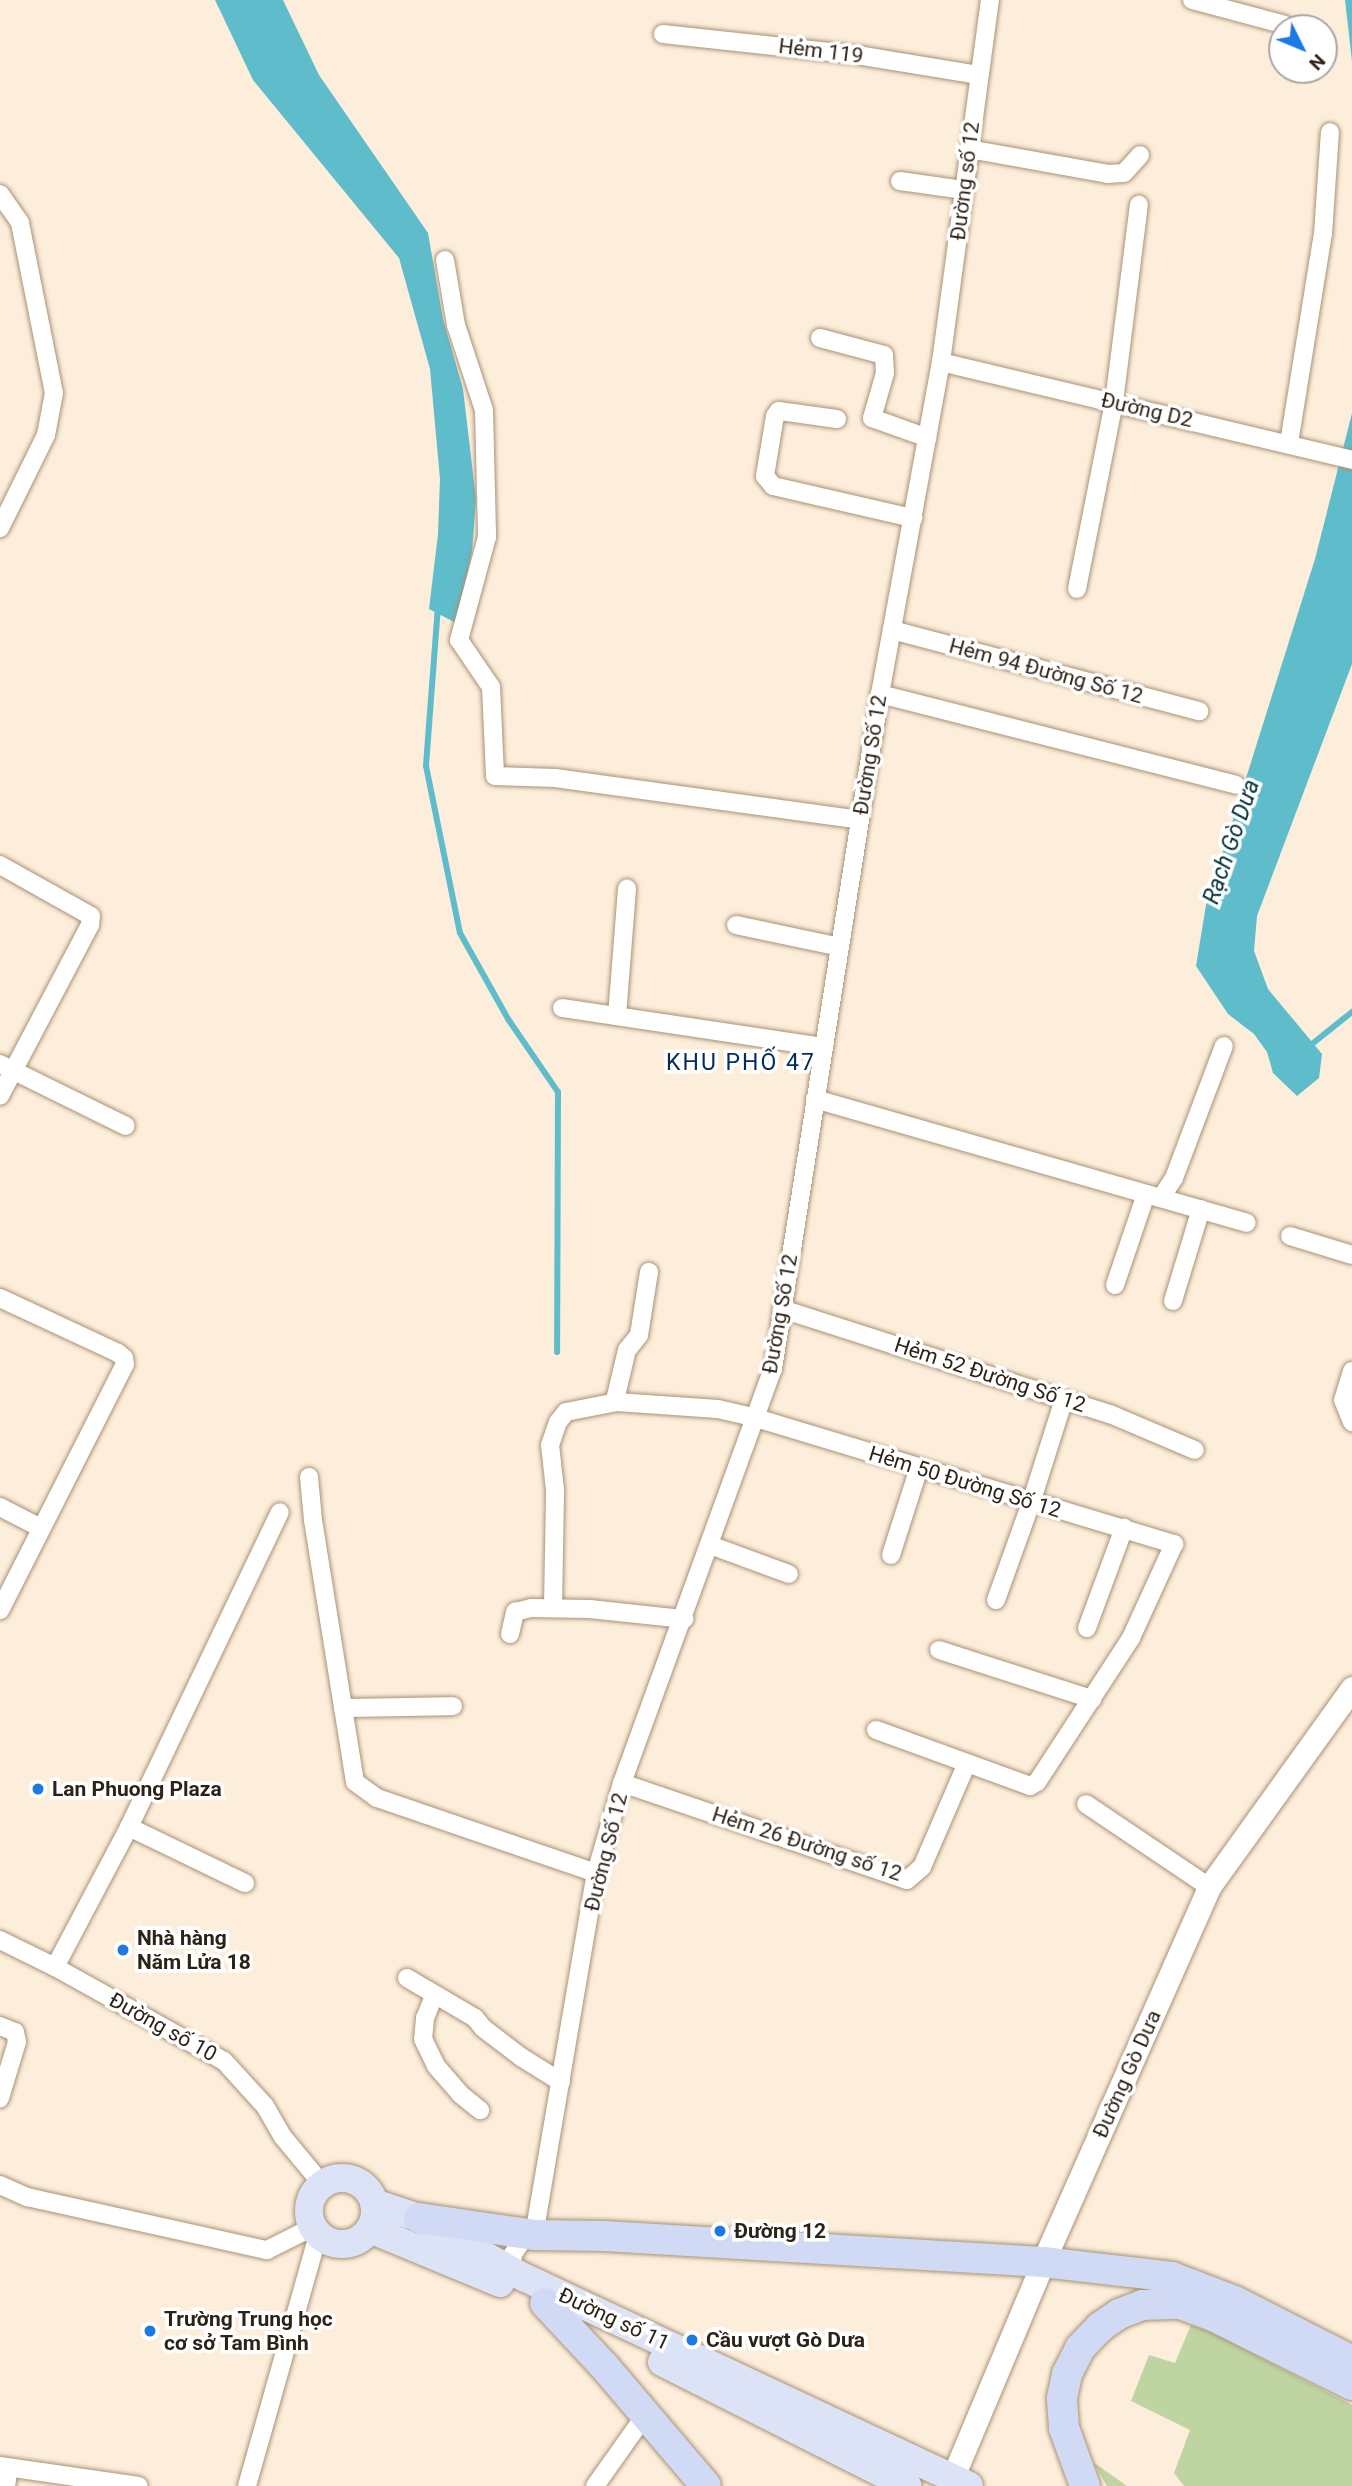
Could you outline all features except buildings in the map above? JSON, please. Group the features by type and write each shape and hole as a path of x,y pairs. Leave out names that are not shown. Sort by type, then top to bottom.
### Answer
{"highway":[{"path":"419,2218 534,2235 617,2237 1043,2262 1172,2277 1235,2301 1352,2361"},
{"path":"545,2303 646,2414 706,2486"},
{"path":"1086,2486 1064,2428 1062,2398 1067,2374 1080,2348 1100,2328 1119,2314 1142,2305 1180,2304 1215,2317 1352,2385"}],"main road":[{"path":"337,2178 354,2179 367,2189 372,2216 364,2236 347,2244 328,2241 315,2231 309,2205 322,2184 337,2178"},
{"name":"Đường số 11","path":"372,2216 419,2218 517,2274 957,2483"},
{"name":"Đường số 11","path":"372,2216 424,2249 545,2303 908,2486"}],"street":[{"name":"Đường số 12","path":"942,362 990,0"},
{"path":"1192,0 1268,20"},
{"name":"Hẻm 119","path":"663,34 857,55 979,75"},
{"path":"1289,443 1323,234 1330,132"},
{"path":"969,149 1108,174 1124,173 1140,155"},
{"path":"900,181 964,190"},
{"path":"0,194 20,223 54,393 46,435 0,528"},
{"path":"1077,589 1114,402 1139,205"},
{"path":"445,260 456,325 484,410 487,537 459,640 491,687 495,776 555,778 860,820"},
{"path":"820,338 884,355 885,373 872,418 928,438"},
{"name":"Đường D2","path":"942,362 1352,460"},
{"name":"Đường Số 12","path":"534,2235 596,1872 622,1783 773,1369 880,694 942,362"},
{"path":"836,419 779,411 775,416 765,476 773,486 913,518"},
{"name":"Hẻm 94 Đường Số 12","path":"892,630 1199,711"},
{"path":"880,694 1236,785"},
{"path":"0,865 91,916 90,925 6,1067 0,1096"},
{"path":"617,1016 628,888"},
{"path":"736,925 840,947"},
{"path":"562,1008 824,1047"},
{"path":"1115,1285 1154,1196 1174,1178 1224,1046"},
{"path":"6,1067 126,1126"},
{"path":"815,1099 1247,1223"},
{"path":"1173,1301 1201,1209"},
{"path":"1290,1236 1352,1255"},
{"path":"617,1402 616,1396 627,1350 639,1335 649,1272"},
{"path":"0,1298 124,1358 125,1364 0,1609"},
{"name":"Hẻm 52 Đường Số 12","path":"782,1309 1110,1414 1195,1450"},
{"path":"1352,1371 1343,1400 1352,1422"},
{"path":"996,1600 1064,1399"},
{"name":"Hẻm 50 Đường Số 12","path":"553,1608 555,1490 550,1445 558,1422 566,1412 617,1402 718,1409 756,1418 1174,1544 1130,1638 1092,1699"},
{"path":"891,1555 919,1468"},
{"path":"309,1477 313,1520 355,1782 377,1798 596,1872"},
{"path":"0,1507 41,1528"},
{"path":"55,1967 129,1827 280,1512"},
{"path":"1087,1628 1124,1528"},
{"path":"710,1545 789,1574"},
{"path":"510,1634 515,1612 553,1608 684,1619"},
{"path":"876,1730 1030,1786 1045,1774 1092,1699 939,1650"},
{"name":"Đường Gò Dưa","path":"957,2483 1043,2262 1209,1887 1352,1688"},
{"path":"343,1708 453,1706"},
{"name":"Hẻm 26 Đường số 12","path":"622,1783 907,1880 922,1867 967,1763"},
{"path":"1086,1804 1209,1887"},
{"path":"129,1827 246,1883"},
{"name":"Đường số 10","path":"0,1940 55,1967 224,2062 265,2106 283,2137 322,2184"},
{"path":"407,1978 475,2018 483,2028 521,2057 561,2082"},
{"path":"434,1996 425,2018 423,2039 436,2066 460,2094 480,2110"},
{"path":"0,2026 15,2032 17,2042 0,2098"},
{"path":"0,2185 27,2197 267,2250 315,2231"},
{"path":"247,2486 315,2231"},
{"path":"517,2274 512,2263 513,2254 521,2242 534,2235"},
{"path":"595,2486 646,2414"},
{"path":"6,2486 5,2467 139,2486"}],"green space":[{"path":"1191,2325 1211,2332 1352,2405 1352,2486 1184,2486 1174,2473 1190,2430 1131,2401 1149,2355 1175,2363"},
{"path":"1093,2462 1127,2486 1107,2486"}],"water":[{"path":"215,0 283,0 319,75 428,233 443,319 463,389 476,499 472,552 456,623 429,609 438,534 440,479 430,369 399,258 253,80"},
{"path":"1345,0 1352,0 1352,61"},
{"path":"1352,413 1352,664 1257,916 1254,951 1268,989 1322,1054 1319,1078 1297,1096 1273,1073 1267,1052 1254,1034 1228,1014 1196,966 1206,905 1315,559"}],"waterway":[{"path":"438,606 426,766 460,933 508,1019 558,1092 557,1352"},
{"name":"Rạch Gò Dưa","path":"1307,1048 1352,1012"}],"place":[{"name":"Lan Phuong Plaza","path":"38,1789"},
{"name":"Nhà hàng Năm Lửa 18","path":"123,1950"},
{"name":"Đường 12","path":"720,2231"},
{"name":"Trường Trung học cơ sở Tam Bình","path":"150,2331"},
{"name":"Cầu vượt Gò Dưa","path":"692,2340"}],"district":[{"name":"KHU PHỐ 47","path":"741,1063"}]}
